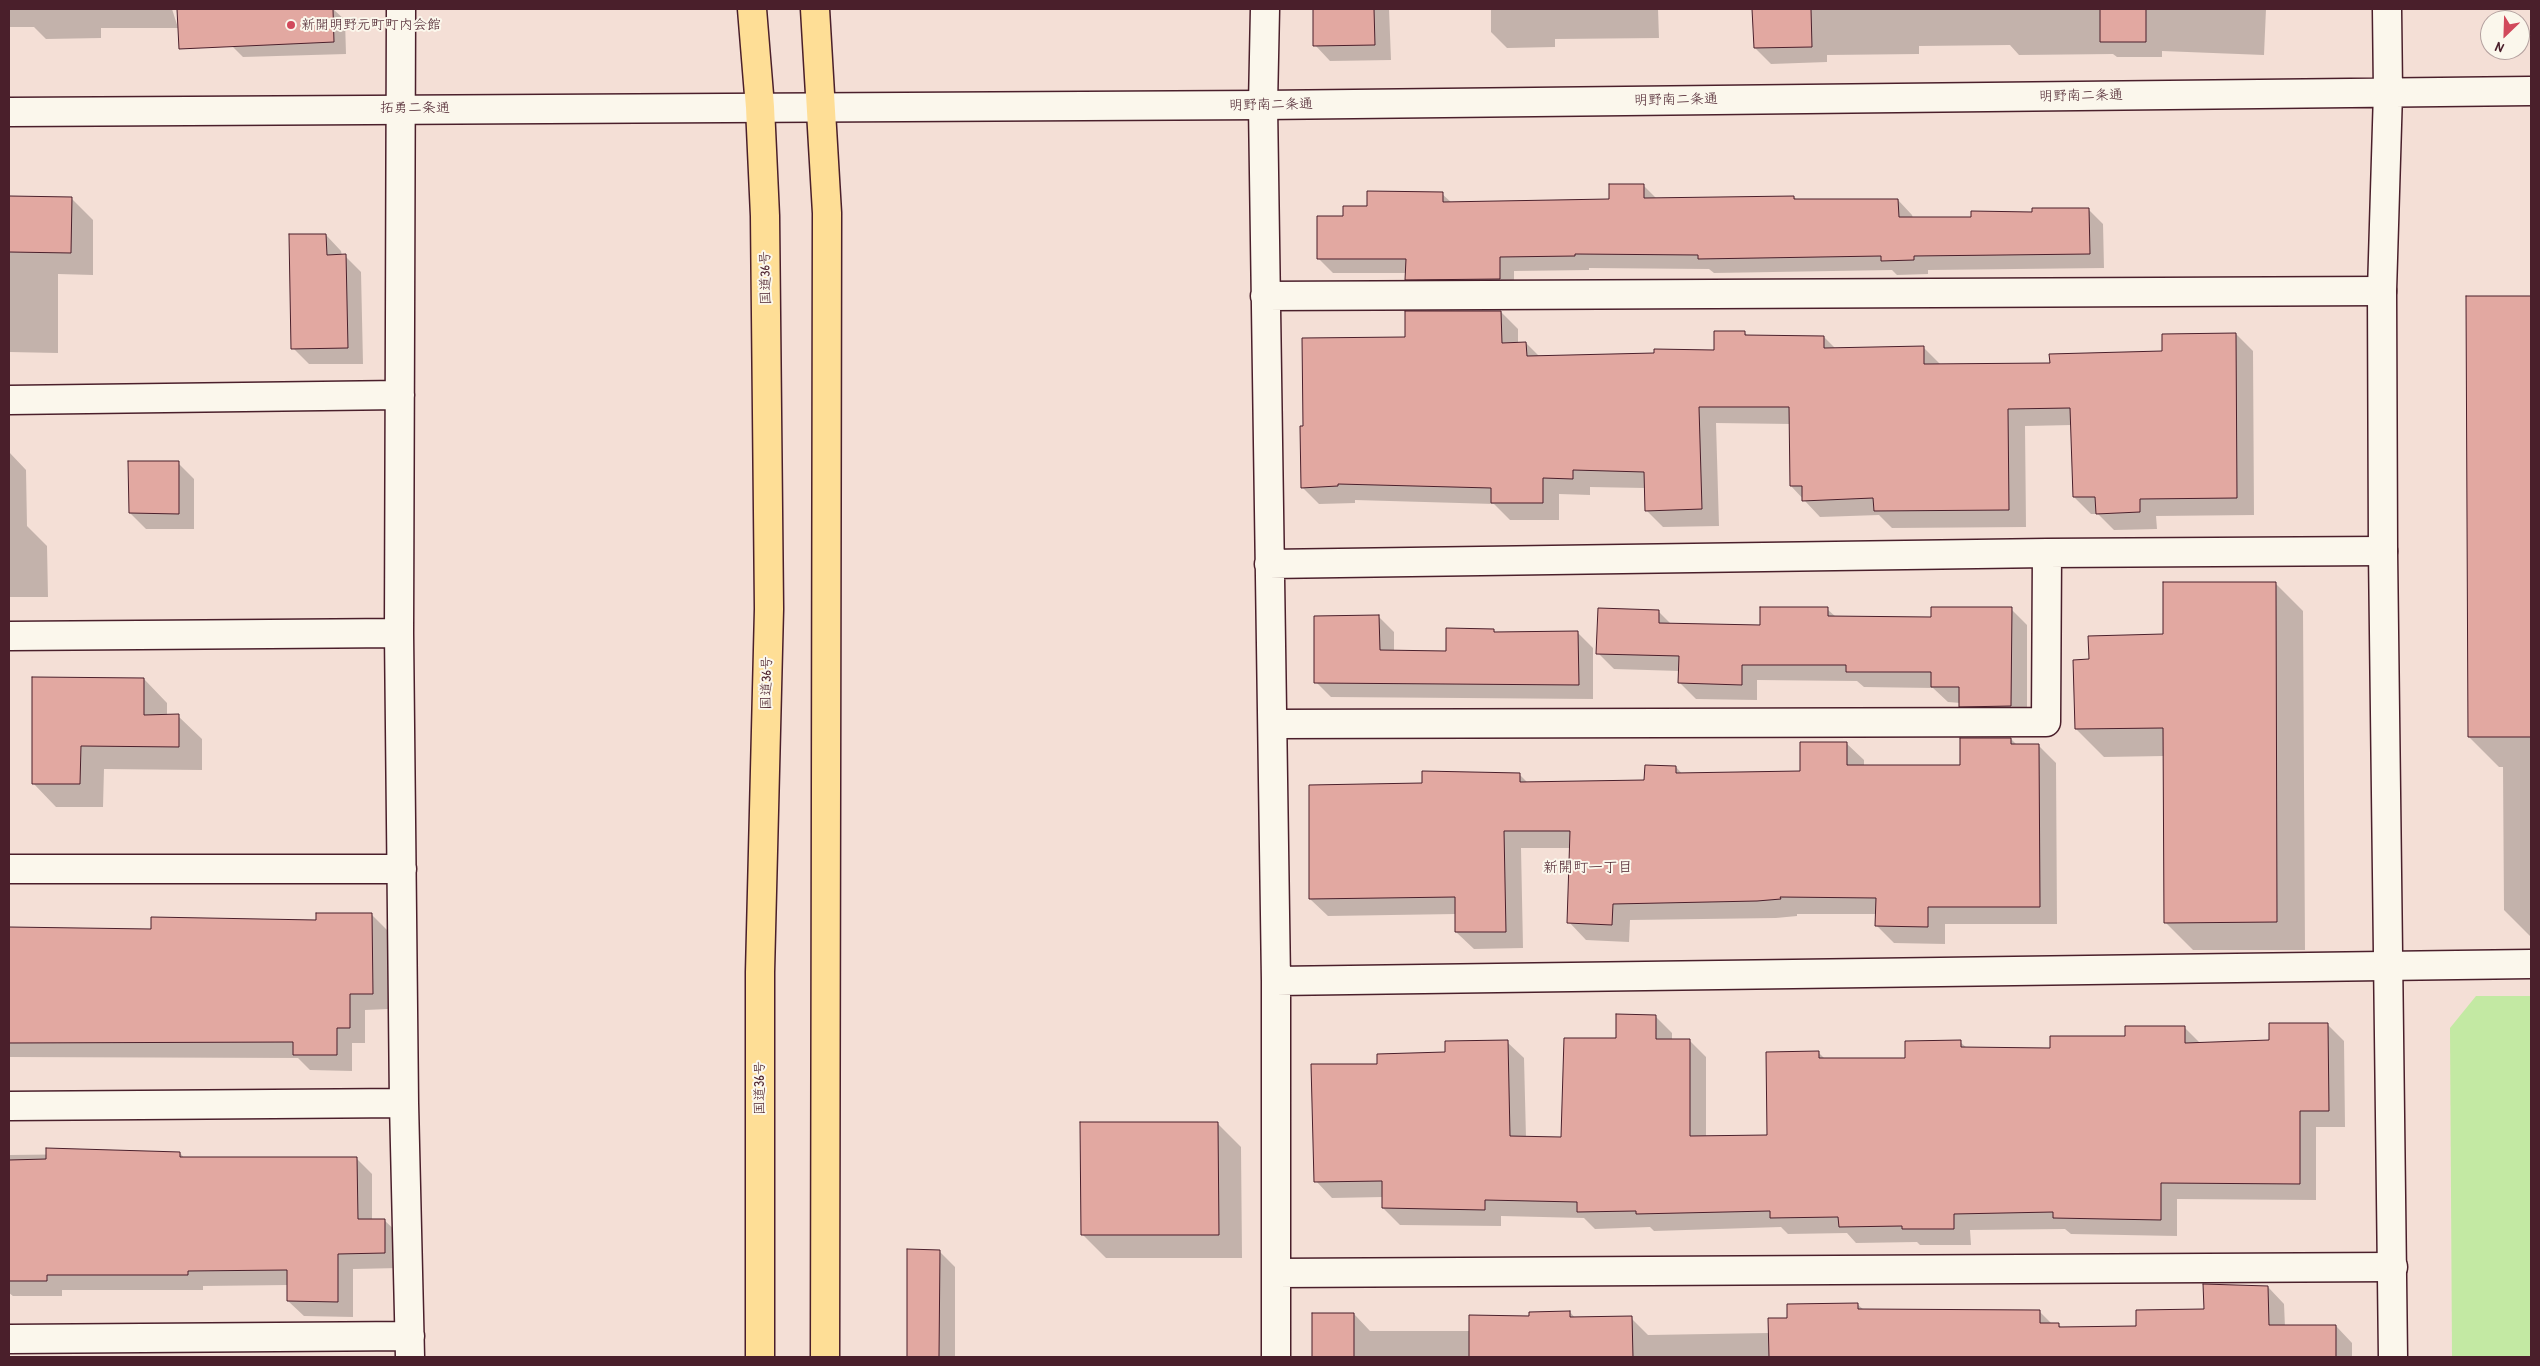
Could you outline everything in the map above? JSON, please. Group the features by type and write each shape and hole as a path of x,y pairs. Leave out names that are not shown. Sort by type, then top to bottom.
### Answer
{"highway":[{"name":"国道36号","path":"752,9 760,107 765,216 769,608 760,972 760,1357"},
{"path":"814,9 827,213 825,1357"}],"street":[{"path":"9,1339 410,1346 404,1103 398,633 401,9"},
{"path":"1265,9 1263,105 1265,296 1276,981 1276,1357"},
{"path":"2387,9 2388,92 2382,291 2383,551 2393,1357"},
{"name":"明野南二条通","path":"820,108 2531,91"},
{"name":"拓勇二条通","path":"9,112 401,108 820,108"},
{"path":"1265,296 2382,291"},
{"path":"9,400 400,395"},
{"path":"1269,564 2047,553 2383,551"},
{"path":"1273,724 2046,722 2047,553"},
{"path":"9,636 398,633"},
{"path":"9,870 402,869"},
{"path":"1276,981 2531,964"},
{"path":"9,1106 404,1103"},
{"path":"1276,1273 2393,1267"}],"green space":[{"path":"2476,996 2531,996 2531,1357 2452,1357 2450,1028"}],"building":[{"path":"177,9 333,9 334,42 179,49"},
{"path":"1313,9 1374,9 1375,45 1313,46"},
{"path":"1752,9 1811,9 1812,47 1754,48"},
{"path":"2100,9 2146,9 2146,42 2100,42"},
{"path":"1609,184 1644,184 1644,198 1794,196 1794,199 1898,199 1899,217 1971,217 1971,211 2032,212 2032,208 2089,208 2090,254 1914,256 1914,260 1881,261 1881,256 1698,259 1698,255 1575,254 1575,256 1500,257 1500,279 1405,280 1406,259 1317,259 1317,216 1343,216 1343,206 1367,206 1367,191 1443,192 1443,202 1609,199"},
{"path":"9,196 72,197 71,253 9,252"},
{"path":"289,234 326,234 327,255 346,254 348,348 291,349"},
{"path":"2466,296 2531,296 2531,737 2468,737"},
{"path":"1405,311 1501,311 1502,343 1526,342 1527,356 1654,353 1654,349 1714,350 1714,331 1745,331 1745,335 1824,336 1824,348 1924,346 1924,364 2050,363 2049,354 2162,351 2162,334 2236,333 2237,498 2140,499 2140,512 2096,514 2095,497 2073,497 2070,408 2008,409 2009,510 1874,511 1873,498 1802,501 1802,486 1790,486 1789,407 1699,407 1702,509 1645,511 1644,472 1573,470 1573,479 1543,478 1543,503 1491,503 1491,488 1338,484 1338,486 1301,488 1300,426 1303,426 1302,338 1405,337"},
{"path":"128,461 179,461 179,514 129,513"},
{"path":"2163,582 2276,582 2277,922 2164,923 2163,728 2075,729 2073,660 2089,659 2088,636 2163,634"},
{"path":"1760,607 1828,607 1828,616 1931,617 1931,607 2012,607 2011,706 1959,707 1959,687 1931,687 1931,672 1846,672 1846,665 1742,665 1742,685 1678,683 1679,656 1596,654 1598,608 1659,610 1659,623 1760,625"},
{"path":"1379,615 1380,650 1446,651 1446,628 1494,629 1494,632 1578,631 1579,685 1314,683 1314,616"},
{"path":"32,677 144,678 144,715 179,714 179,747 81,746 80,784 32,784"},
{"path":"1960,738 2011,738 2011,744 2039,744 2040,907 1928,907 1928,927 1875,926 1876,898 1780,897 1781,899 1757,901 1613,904 1612,925 1567,923 1570,831 1504,831 1506,932 1455,932 1455,897 1309,899 1309,785 1422,783 1422,771 1520,773 1520,782 1644,780 1645,765 1676,766 1676,773 1800,771 1800,742 1847,742 1847,765 1960,765"},
{"path":"316,913 372,913 373,994 350,994 350,1028 337,1028 337,1055 293,1055 293,1042 9,1043 9,927 151,929 151,917 316,920"},
{"path":"1616,1014 1656,1015 1656,1039 1690,1039 1690,1136 1767,1135 1766,1052 1819,1051 1819,1058 1905,1058 1905,1041 1961,1040 1961,1047 2050,1048 2050,1036 2125,1036 2125,1026 2185,1026 2185,1043 2269,1040 2269,1023 2328,1023 2329,1111 2300,1111 2300,1184 2161,1183 2161,1220 2053,1218 2053,1212 1954,1214 1954,1229 1902,1229 1902,1226 1839,1227 1838,1217 1770,1218 1770,1211 1636,1214 1636,1211 1577,1212 1577,1202 1485,1200 1485,1210 1382,1208 1382,1181 1314,1182 1311,1064 1377,1064 1377,1054 1445,1052 1445,1041 1508,1040 1510,1136 1561,1137 1564,1038 1616,1038"},
{"path":"1080,1122 1218,1122 1219,1235 1081,1235"},
{"path":"46,1148 180,1152 180,1157 357,1157 358,1219 385,1219 385,1253 338,1254 338,1302 287,1301 287,1270 188,1271 188,1275 47,1275 47,1281 9,1281 9,1160 46,1159"},
{"path":"907,1249 940,1250 939,1357 907,1357"},
{"path":"2203,1284 2268,1286 2269,1325 2336,1325 2336,1357 1769,1357 1768,1318 1787,1318 1787,1304 1858,1303 1858,1309 2040,1310 2040,1323 2059,1323 2059,1327 2136,1326 2136,1310 2204,1309"},
{"path":"1570,1311 1570,1317 1632,1316 1633,1357 1469,1357 1469,1315 1529,1316 1529,1312"},
{"path":"1312,1313 1354,1313 1354,1357 1312,1357"}],"place":[{"name":"新開明野元町町内会館","path":"291,25"}],"district":[{"name":"新開町一丁目","path":"1588,868"}]}
